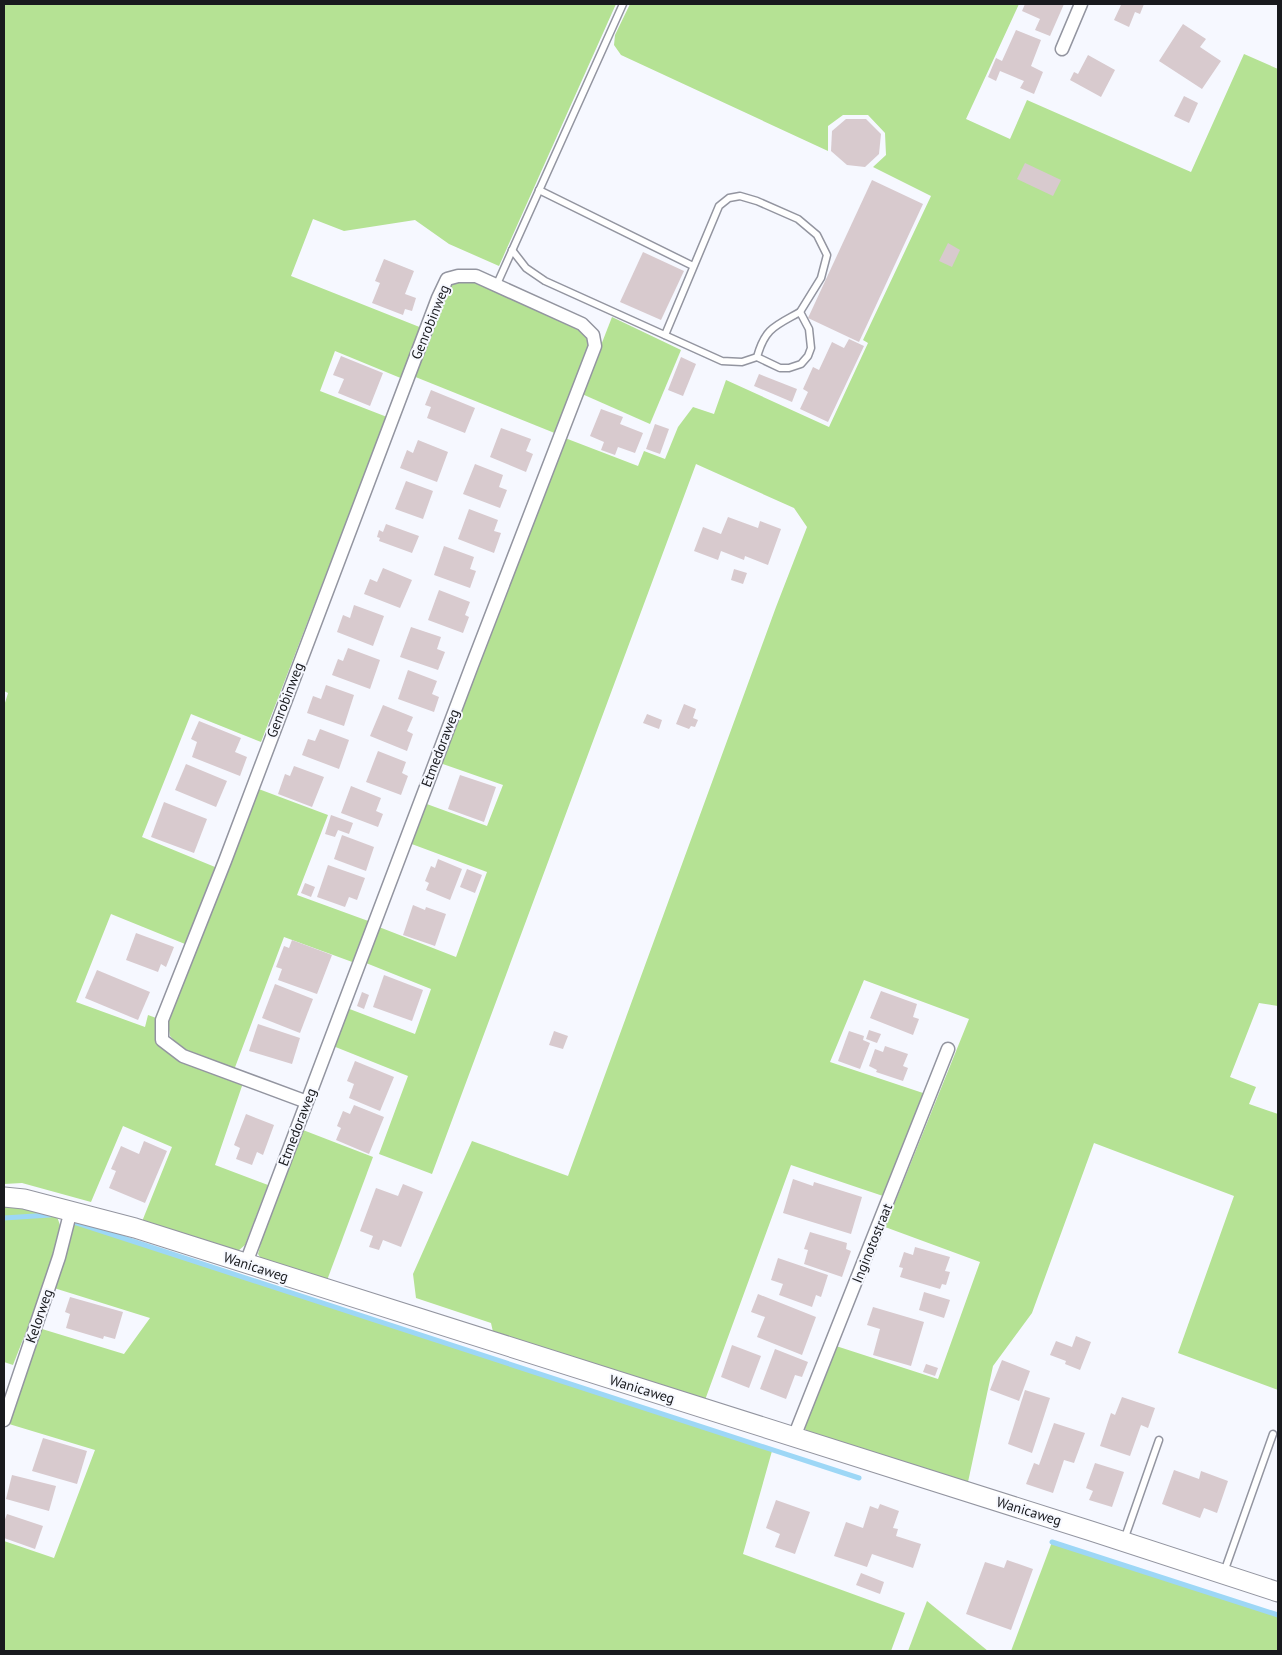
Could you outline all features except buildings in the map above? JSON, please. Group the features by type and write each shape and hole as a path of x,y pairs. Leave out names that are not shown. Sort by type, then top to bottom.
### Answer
{"street":[{"path":"1062,49 1081,4"},
{"name":"Genrobinweg","path":"307,1102 183,1056 162,1040 162,1020 225,861 438,298 447,279 458,276 476,276 497,284"},
{"name":"Etmedoraweg","path":"246,1263 444,737 595,346 593,335 582,324 497,284"},
{"name":"Inginotostraat","path":"794,1437 948,1049"},
{"name":"Wanicaweg","path":"4,1197 24,1198 135,1228 1123,1541 1278,1592"},
{"name":"Kelorweg","path":"4,1420 59,1256 71,1210"}],"lane":[{"path":"497,284 623,4"},
{"path":"539,190 693,266"},
{"path":"665,335 719,206 729,198 740,196 798,218 817,235 827,254 820,278 800,312 768,331 756,357"},
{"path":"512,250 526,268 545,281 722,361 742,362 756,357 780,368 789,368 801,364 808,356 811,341 809,329 800,312"},
{"path":"1224,1574 1273,1434"},
{"path":"1123,1541 1158,1440"}],"green space":[{"path":"4,4 616,4 499,266 449,244 415,220 344,231 313,219 291,276 422,328 403,379 335,351 320,391 387,417 261,742 191,714 142,837 215,867 185,944 111,914 76,1002 145,1027 148,1015 159,1019 158,1041 243,1083 215,1165 268,1185 245,1245 238,1251 141,1224 172,1147 123,1126 91,1202 22,1183 4,1184 4,706 8,693 4,691"},
{"path":"630,4 1019,4 966,119 1010,139 1027,100 1191,172 1244,54 1278,69 1278,1006 1259,1003 1230,1077 1256,1087 1249,1104 1278,1114 1278,1390 1178,1353 1234,1196 1094,1143 1032,1313 993,1366 968,1482 806,1431 804,1425 836,1346 938,1379 980,1262 885,1227 969,1019 864,980 830,1062 926,1094 886,1197 791,1165 705,1400 493,1332 491,1323 416,1298 413,1274 472,1141 568,1176 807,527 794,508 696,464 432,1174 379,1154 408,1076 333,1046 347,1008 415,1034 431,989 366,963 379,927 456,957 487,872 409,843 424,803 487,826 503,785 440,763 565,438 638,466 644,451 665,459 678,427 693,407 714,414 726,380 829,427 868,343 863,340 931,196 873,167 886,155 885,133 868,115 843,115 828,126 828,151 621,55 614,45 615,35"},
{"path":"474,280 583,331 590,338 590,347 557,434 413,376 442,296 452,282"},
{"path":"612,317 681,350 650,424 582,394"},
{"path":"256,788 328,815 297,895 371,922 355,963 284,937 234,1070 183,1051 170,1036 167,1018"},
{"path":"303,1130 373,1157 326,1283 263,1262 258,1254 266,1225"},
{"path":"4,1203 55,1213 61,1231 58,1250 13,1365 4,1362"},
{"path":"74,1222 772,1451 743,1554 905,1613 891,1651 4,1651 4,1541 54,1558 95,1450 9,1424 42,1329 124,1354 150,1318 54,1288"},
{"path":"1052,1542 1278,1615 1278,1651 1011,1651"},
{"path":"927,1601 988,1651 908,1651"}],"waterway":[{"path":"4,1218 50,1215"},
{"path":"74,1222 859,1478"},
{"path":"1052,1542 1278,1615"}]}
